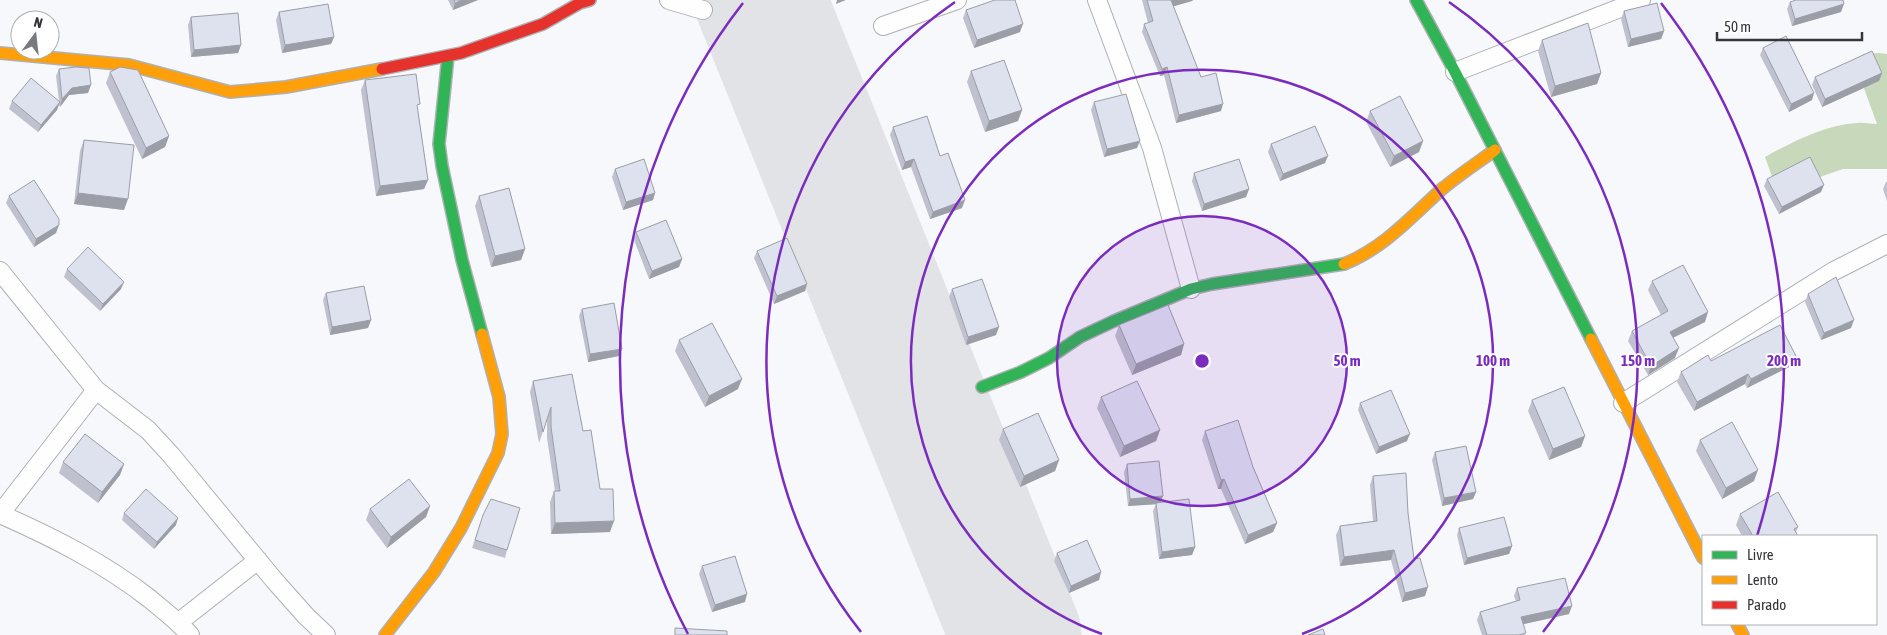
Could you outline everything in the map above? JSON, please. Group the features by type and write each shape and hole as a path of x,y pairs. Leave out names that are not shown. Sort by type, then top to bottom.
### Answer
{"street":[{"path":"0,53 129,65 230,92 286,86 448,56 543,24 580,3 590,0"},
{"path":"669,0 703,10"},
{"path":"883,26 957,0"},
{"path":"1097,0 1152,148 1191,289"},
{"path":"1416,0 1455,72 1702,556"},
{"path":"1455,72 1641,0"},
{"path":"385,635 434,572 461,528 498,454 502,434 499,397 462,260 442,166 440,144 448,56"},
{"path":"982,387 1022,372 1049,358 1080,337 1114,321 1191,289 1212,284 1344,264 1360,259 1375,249 1446,186 1495,150"},
{"path":"1623,403 1834,271 1887,244"},
{"path":"0,271 96,390 148,430 306,616 326,635"},
{"path":"96,390 0,514 92,558 122,578 184,628 258,560"}],"green space":[{"path":"1863,54 1887,54 1887,169 1843,169 1817,178 1776,188 1765,157 1798,140 1833,127 1845,124 1877,124 1858,72"}],"building":[{"path":"995,0 1015,0 1023,24 977,40 966,10"},
{"path":"1147,0 1171,0 1201,77 1216,73 1223,104 1179,115 1167,67 1162,69 1144,24 1153,21"},
{"path":"1796,0 1843,0 1844,4 1795,19 1790,2"},
{"path":"1657,3 1664,31 1631,39 1624,11"},
{"path":"328,4 334,37 285,45 279,12"},
{"path":"238,13 241,45 194,50 191,17"},
{"path":"1588,23 1601,73 1555,86 1542,40"},
{"path":"1786,36 1814,93 1791,104 1763,48"},
{"path":"1872,51 1882,73 1825,99 1815,77"},
{"path":"1004,60 1022,110 989,121 971,71"},
{"path":"120,67 138,70 169,136 146,148 110,72"},
{"path":"89,68 91,85 72,88 62,99 59,69"},
{"path":"416,74 420,104 417,105 428,180 380,186 365,80"},
{"path":"31,78 60,102 41,125 12,101"},
{"path":"1126,94 1140,141 1107,149 1094,102"},
{"path":"1400,96 1423,141 1394,156 1370,111"},
{"path":"927,116 940,156 948,153 965,200 933,212 914,159 905,162 893,127"},
{"path":"1315,126 1328,156 1283,174 1271,144"},
{"path":"84,140 134,145 128,199 78,193"},
{"path":"1810,157 1824,185 1782,207 1767,179"},
{"path":"644,159 655,193 626,202 615,169"},
{"path":"1239,159 1249,189 1204,204 1194,173"},
{"path":"34,180 59,219 59,225 36,239 9,196"},
{"path":"509,188 525,249 495,256 479,196"},
{"path":"666,220 682,259 652,271 636,232"},
{"path":"787,238 807,284 777,296 757,251"},
{"path":"88,247 124,282 103,304 67,269"},
{"path":"1683,265 1708,312 1670,332 1679,348 1651,366 1632,331 1668,311 1652,281"},
{"path":"1836,277 1854,320 1824,333 1808,294"},
{"path":"982,279 999,327 968,337 952,289"},
{"path":"364,286 371,320 332,327 326,293"},
{"path":"614,303 622,349 590,354 582,309"},
{"path":"1168,305 1184,344 1136,364 1119,325"},
{"path":"712,323 742,379 709,396 679,340"},
{"path":"1780,325 1796,356 1751,379 1748,374 1697,402 1681,372 1708,355 1711,361"},
{"path":"572,374 583,431 591,430 600,489 613,489 614,521 555,523 554,491 560,491 551,427 551,407 543,432 533,381"},
{"path":"1137,381 1160,430 1124,446 1101,397"},
{"path":"1564,387 1585,436 1553,449 1532,400"},
{"path":"1391,390 1410,434 1379,447 1360,403"},
{"path":"1038,413 1059,460 1024,476 1003,429"},
{"path":"1238,420 1253,467 1277,523 1248,535 1224,479 1221,480 1205,431"},
{"path":"1732,422 1758,470 1726,488 1700,440"},
{"path":"85,434 124,464 102,492 63,462"},
{"path":"1466,446 1476,492 1444,498 1435,452"},
{"path":"1159,461 1163,496 1130,499 1127,464"},
{"path":"1406,473 1408,513 1414,559 1420,558 1428,587 1405,593 1394,550 1344,557 1340,526 1377,521 1373,476"},
{"path":"409,479 430,506 391,537 370,509"},
{"path":"146,489 178,518 157,542 124,513"},
{"path":"1778,492 1798,527 1794,529 1797,535 1752,535 1740,514"},
{"path":"491,499 520,508 507,550 475,540 483,515"},
{"path":"1189,499 1195,547 1162,552 1156,503"},
{"path":"1504,517 1512,546 1467,558 1459,528"},
{"path":"1087,540 1101,572 1071,586 1057,553"},
{"path":"735,556 747,594 715,605 702,566"},
{"path":"1565,578 1572,606 1521,617 1526,633 1519,635 1487,635 1480,612 1520,600 1517,588"},
{"path":"675,628 727,631 727,635 675,635"},
{"path":"1323,629 1325,635 1308,635"}],"runway":[{"path":"760,0 1016,635"}],"traffic: fast":[{"path":"1416,0 1455,72 1591,339"},
{"path":"448,56 439,144 462,260 482,334"},
{"path":"982,387 1021,372 1049,358 1080,337 1114,321 1191,289 1212,284 1344,264"}],"traffic: slow":[{"path":"0,53 129,65 230,92 286,87 382,69"},
{"path":"1344,264 1384,241 1442,189 1495,150"},
{"path":"385,635 434,572 461,528 498,453 502,434 499,397 482,334"},
{"path":"1591,339 1702,556"},
{"path":"1738,625 1743,635"}],"traffic: jam":[{"path":"382,69 461,53 543,24 580,3 590,0"}]}
